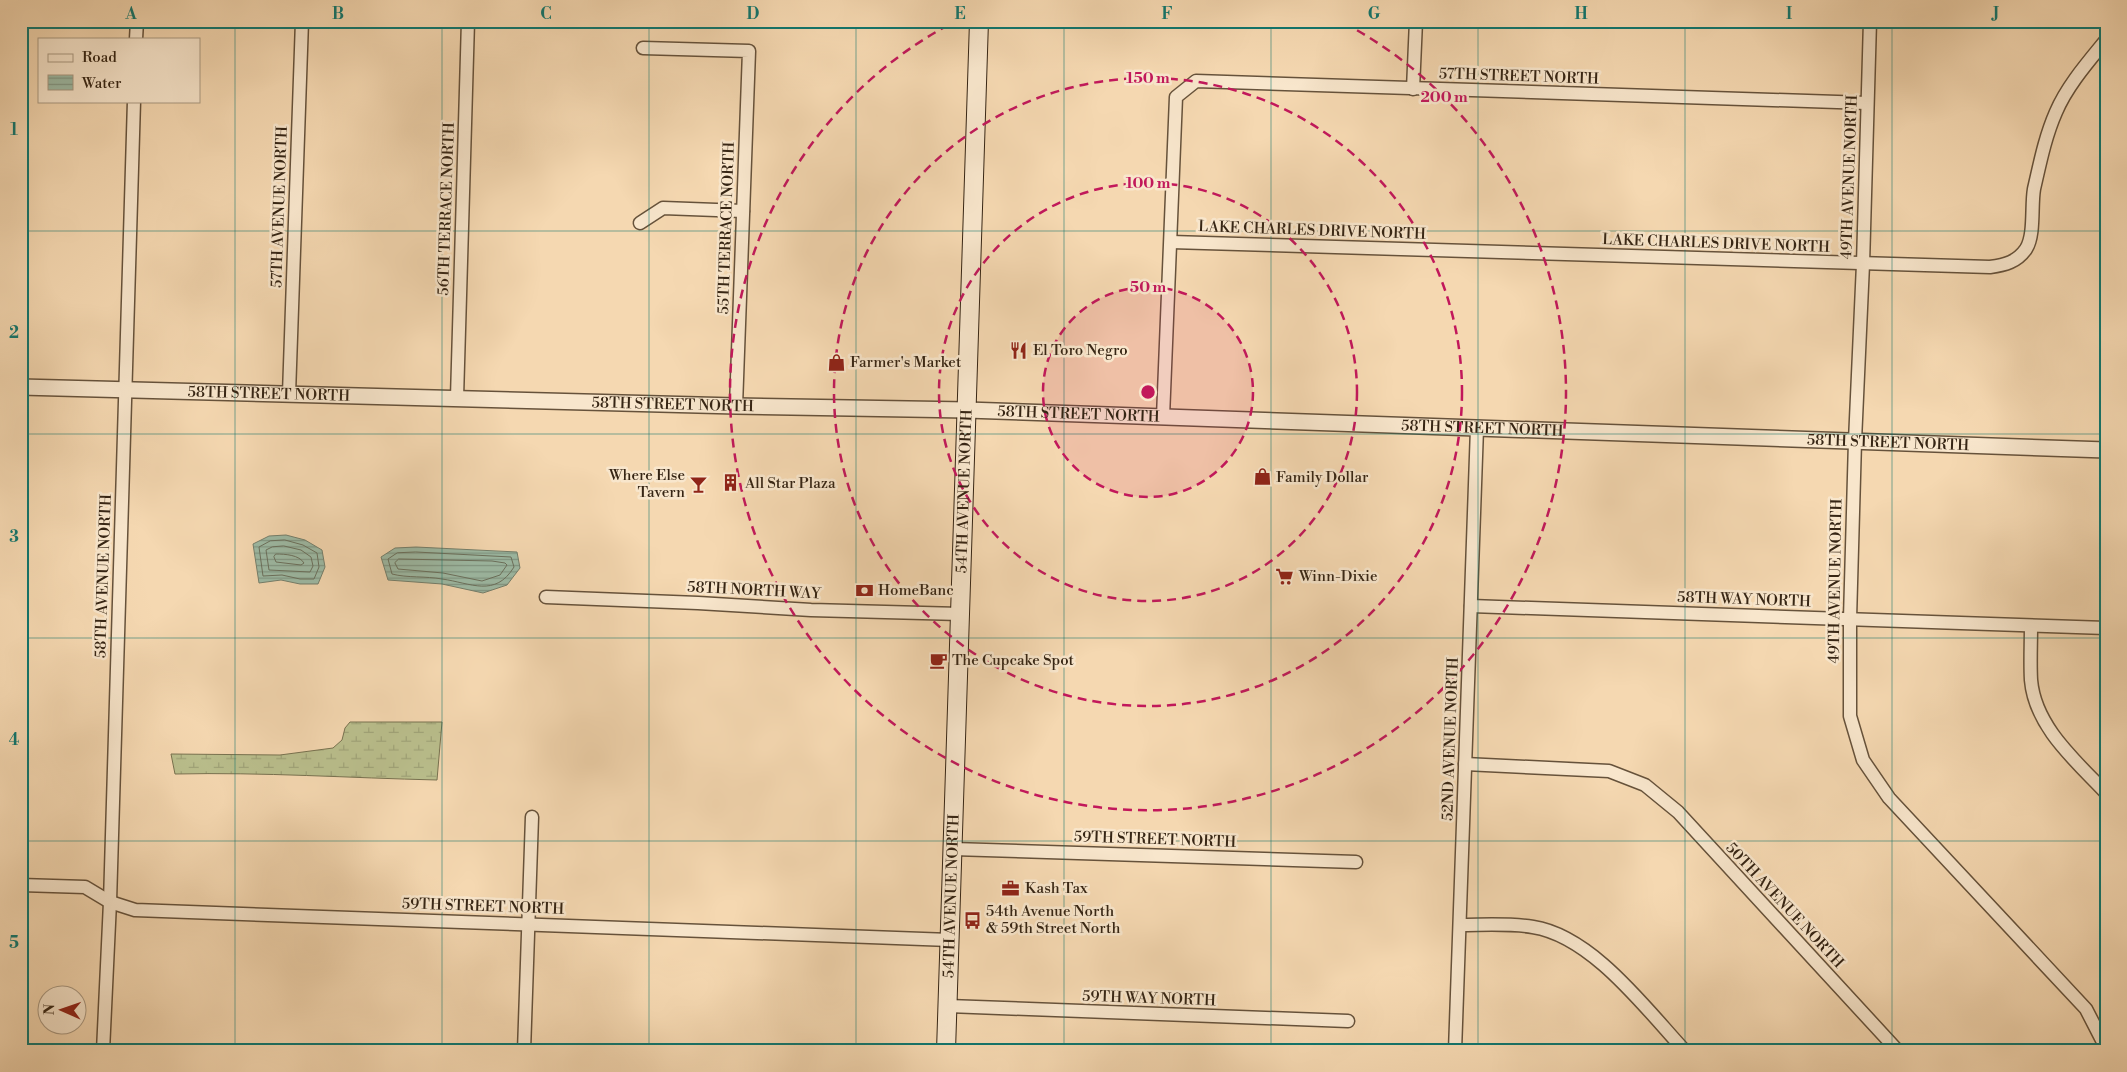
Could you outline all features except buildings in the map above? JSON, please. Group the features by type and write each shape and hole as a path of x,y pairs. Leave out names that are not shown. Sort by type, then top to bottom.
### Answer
{"main road":[{"name":"54TH AVENUE NORTH","path":"946,1051 979,21"}],"street":[{"path":"136,38 137,21"},
{"name":"57TH AVENUE NORTH","path":"289,394 302,21"},
{"name":"56TH TERRACE NORTH","path":"457,398 468,21"},
{"path":"1413,89 1416,21"},
{"name":"49TH AVENUE NORTH","path":"1870,21 1863,264 1855,441 1850,619 1850,716 1863,760 1889,798 2086,1008 2103,1042 2104,1051"},
{"name":"LAKE CHARLES DRIVE NORTH","path":"1171,242 1863,264 1990,267 2005,265 2019,258 2027,247 2037,176 2043,149 2056,111 2079,74 2106,40"},
{"name":"55TH TERRACE NORTH","path":"643,48 749,51 736,406"},
{"name":"57TH STREET NORTH","path":"1171,242 1176,97 1196,81 1868,104"},
{"name":"58TH AVENUE NORTH","path":"104,1051 134,102"},
{"path":"640,224 663,208 743,211"},
{"path":"1163,417 1171,242"},
{"name":"58TH STREET NORTH","path":"21,387 736,406 967,410 2106,450"},
{"name":"52ND AVENUE NORTH","path":"1455,1051 1477,428"},
{"name":"58TH NORTH WAY","path":"546,598 698,603 811,610 960,614"},
{"name":"58TH WAY NORTH","path":"1471,606 2106,628"},
{"path":"2032,626 2031,682 2038,710 2056,739 2106,793"},
{"name":"50TH AVENUE NORTH","path":"1465,764 1609,771 1645,785 1678,812 1898,1051"},
{"path":"524,1051 532,816"},
{"name":"59TH STREET NORTH","path":"953,849 1356,862"},
{"name":"59TH STREET NORTH","path":"21,885 85,887 110,902 134,910 950,940"},
{"path":"1460,925 1533,926 1560,935 1604,964 1685,1051"},
{"name":"59TH WAY NORTH","path":"948,1006 1348,1022"}],"green space":[{"path":"350,722 442,722 437,780 274,774 175,774 171,754 280,755 333,748 342,740 345,728"}],"water":[{"path":"286,535 305,540 322,550 325,567 318,584 300,584 281,580 259,583 253,544 269,536"},
{"path":"416,547 517,552 520,568 507,585 483,593 442,584 388,580 381,557 395,548"}],"place":[{"name":"El Toro Negro","path":"1019,350"},
{"name":"Farmer's Market","path":"836,362"},
{"name":"Family Dollar","path":"1262,477"},
{"name":"All Star Plaza","path":"731,483"},
{"name":"Where Else Tavern","path":"699,484"},
{"name":"Winn-Dixie","path":"1285,576"},
{"name":"HomeBanc","path":"864,590"},
{"name":"The Cupcake Spot","path":"938,660"},
{"name":"Kash Tax","path":"1011,888"},
{"name":"54th Avenue North & 59th Street North","path":"972,920"}]}
